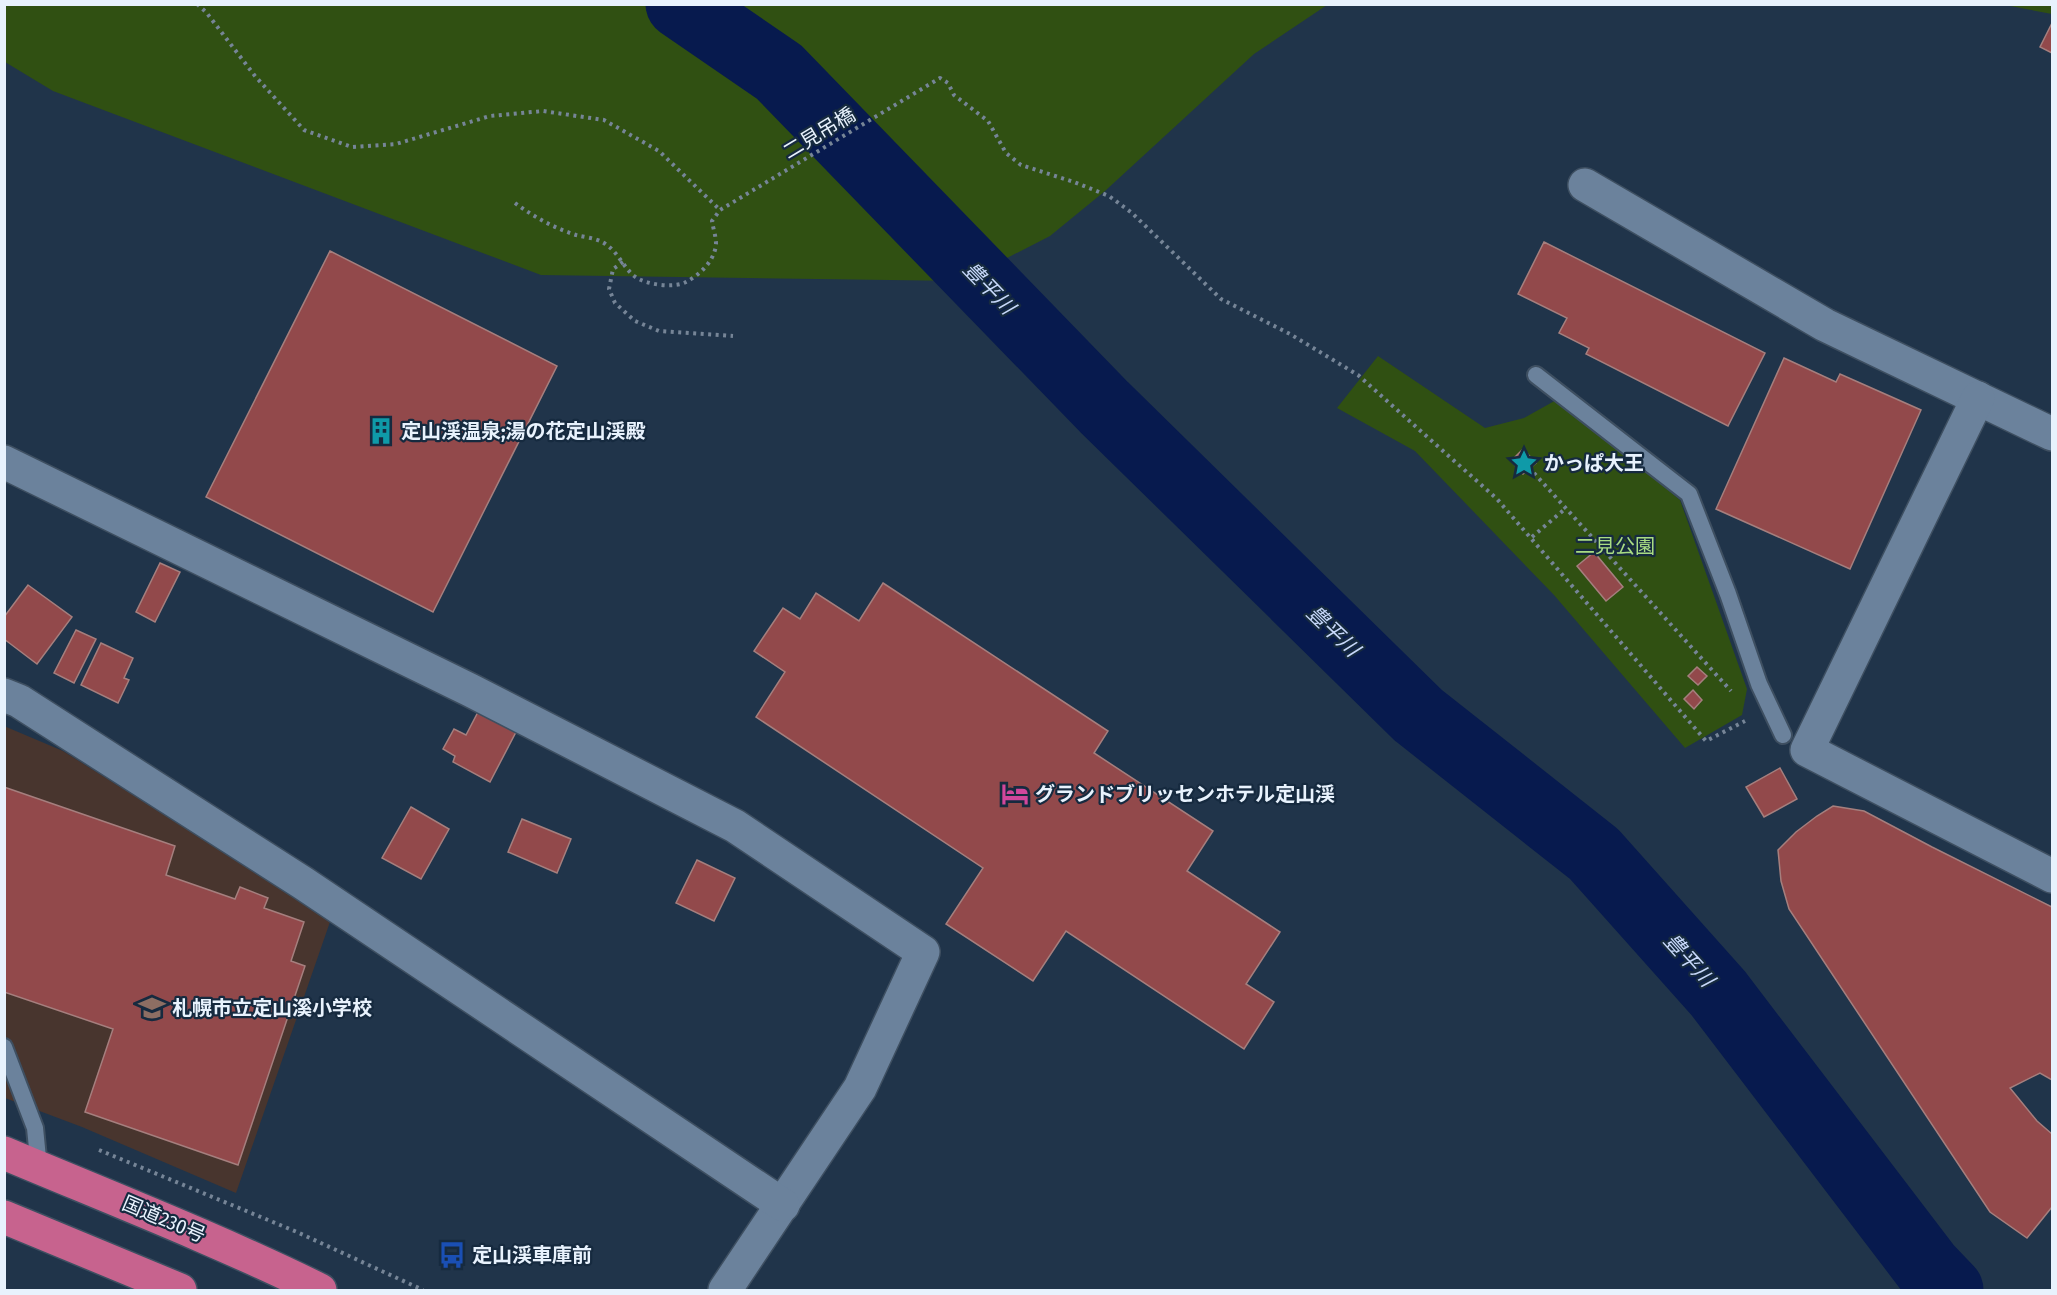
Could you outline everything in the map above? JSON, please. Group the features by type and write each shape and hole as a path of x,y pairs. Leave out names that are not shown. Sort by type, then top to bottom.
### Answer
{"highway":[{"name":"国道230号","path":"4,1153 233,1248 320,1290"},
{"path":"4,1217 180,1290"}],"street":[{"path":"1585,185 1825,325 2052,434"},
{"path":"1978,398 1807,750 2052,876"},
{"path":"4,462 470,690 735,826 923,951 860,1088 725,1290"},
{"path":"4,695 19,701 303,883 783,1205"}],"lane":[{"path":"1536,375 1689,494 1728,594 1759,684 1783,735"},
{"path":"4,1047 35,1128 39,1168"}],"path":[{"path":"197,4 206,12 255,76 304,130 352,147 396,144 490,116 543,111 604,120 659,151 722,209 712,221 716,243 711,260 700,273 685,283 672,285 641,280 629,271 615,250 602,242 543,222 515,203"},
{"name":"二見吊橋","path":"722,209 940,78 948,83 954,95 988,121 1006,153 1022,165 1108,196 1132,213 1221,299 1290,334 1358,375 1497,499 1532,537"},
{"path":"623,262 613,269 609,289 615,303 635,321 659,331 733,336"},
{"path":"1534,473 1732,693"},
{"path":"1566,508 1532,537 1706,741 1753,717 1783,735"}],"shaded area":[{"name":"札幌市立定山溪小学校","path":"4,726 63,751 331,919 236,1193 82,1127 5,1098"}],"green space":[{"path":"4,5 1327,5 1254,54 1105,191 1050,236 962,281 541,275 53,91 5,62"},
{"path":"2005,5 2052,5 2052,14"},
{"name":"二見公園","path":"1378,356 1485,428 1524,418 1558,399 1680,500 1747,689 1742,715 1685,748 1554,595 1415,451 1337,408"}],"building":[{"path":"2052,23 2052,53 2040,47"},
{"path":"1544,242 1765,353 1728,426 1586,354 1589,348 1559,333 1567,318 1518,294"},
{"name":"定山渓温泉;湯の花定山渓殿","path":"330,251 557,366 433,612 206,497"},
{"path":"1784,358 1836,382 1840,374 1921,410 1850,569 1716,509"},
{"path":"1523,449 1536,463 1523,474 1511,461"},
{"path":"1594,552 1623,587 1606,601 1577,566"},
{"path":"160,563 180,572 155,622 136,612"},
{"path":"883,583 1108,731 1094,753 1213,831 1187,871 1280,932 1246,984 1274,1002 1244,1049 1066,931 1033,981 946,924 983,868 756,717 785,672 754,651 783,608 800,619 816,593 859,621"},
{"path":"28,585 72,617 37,664 4,639 4,617"},
{"path":"76,630 96,639 74,683 54,673"},
{"path":"101,643 133,658 124,678 129,680 118,703 81,685"},
{"path":"1697,667 1707,676 1698,685 1688,676"},
{"path":"1693,690 1702,700 1694,709 1684,699"},
{"path":"478,712 516,732 490,782 453,762 455,756 443,749 454,729 466,735"},
{"path":"1780,768 1797,799 1764,817 1746,787"},
{"name":"札幌市立定山溪小学校","path":"4,787 175,846 166,875 235,899 240,887 268,898 264,908 304,922 291,961 305,966 238,1165 85,1112 113,1029 4,992"},
{"path":"1833,806 1864,811 2052,907 2052,1080 2040,1073 2010,1088 2037,1121 2052,1134 2052,1207 2027,1238 1990,1212 1789,909 1781,881 1778,850 1796,832"},
{"path":"411,807 449,829 421,879 382,858"},
{"path":"522,819 571,839 557,873 508,852"},
{"path":"697,860 735,878 714,921 676,903"}],"waterway":[{"name":"豊平川","path":"680,4 779,72 1104,407 1418,715 1594,854 1718,993 1927,1267 1949,1290"}],"place":[{"name":"定山渓温泉;湯の花定山渓殿","path":"381,431"},
{"name":"かっぱ大王","path":"1524,463"},
{"name":"グランドブリッセンホテル定山渓","path":"1015,794"},
{"name":"札幌市立定山溪小学校","path":"152,1008"},
{"name":"定山渓車庫前","path":"452,1255"}]}
